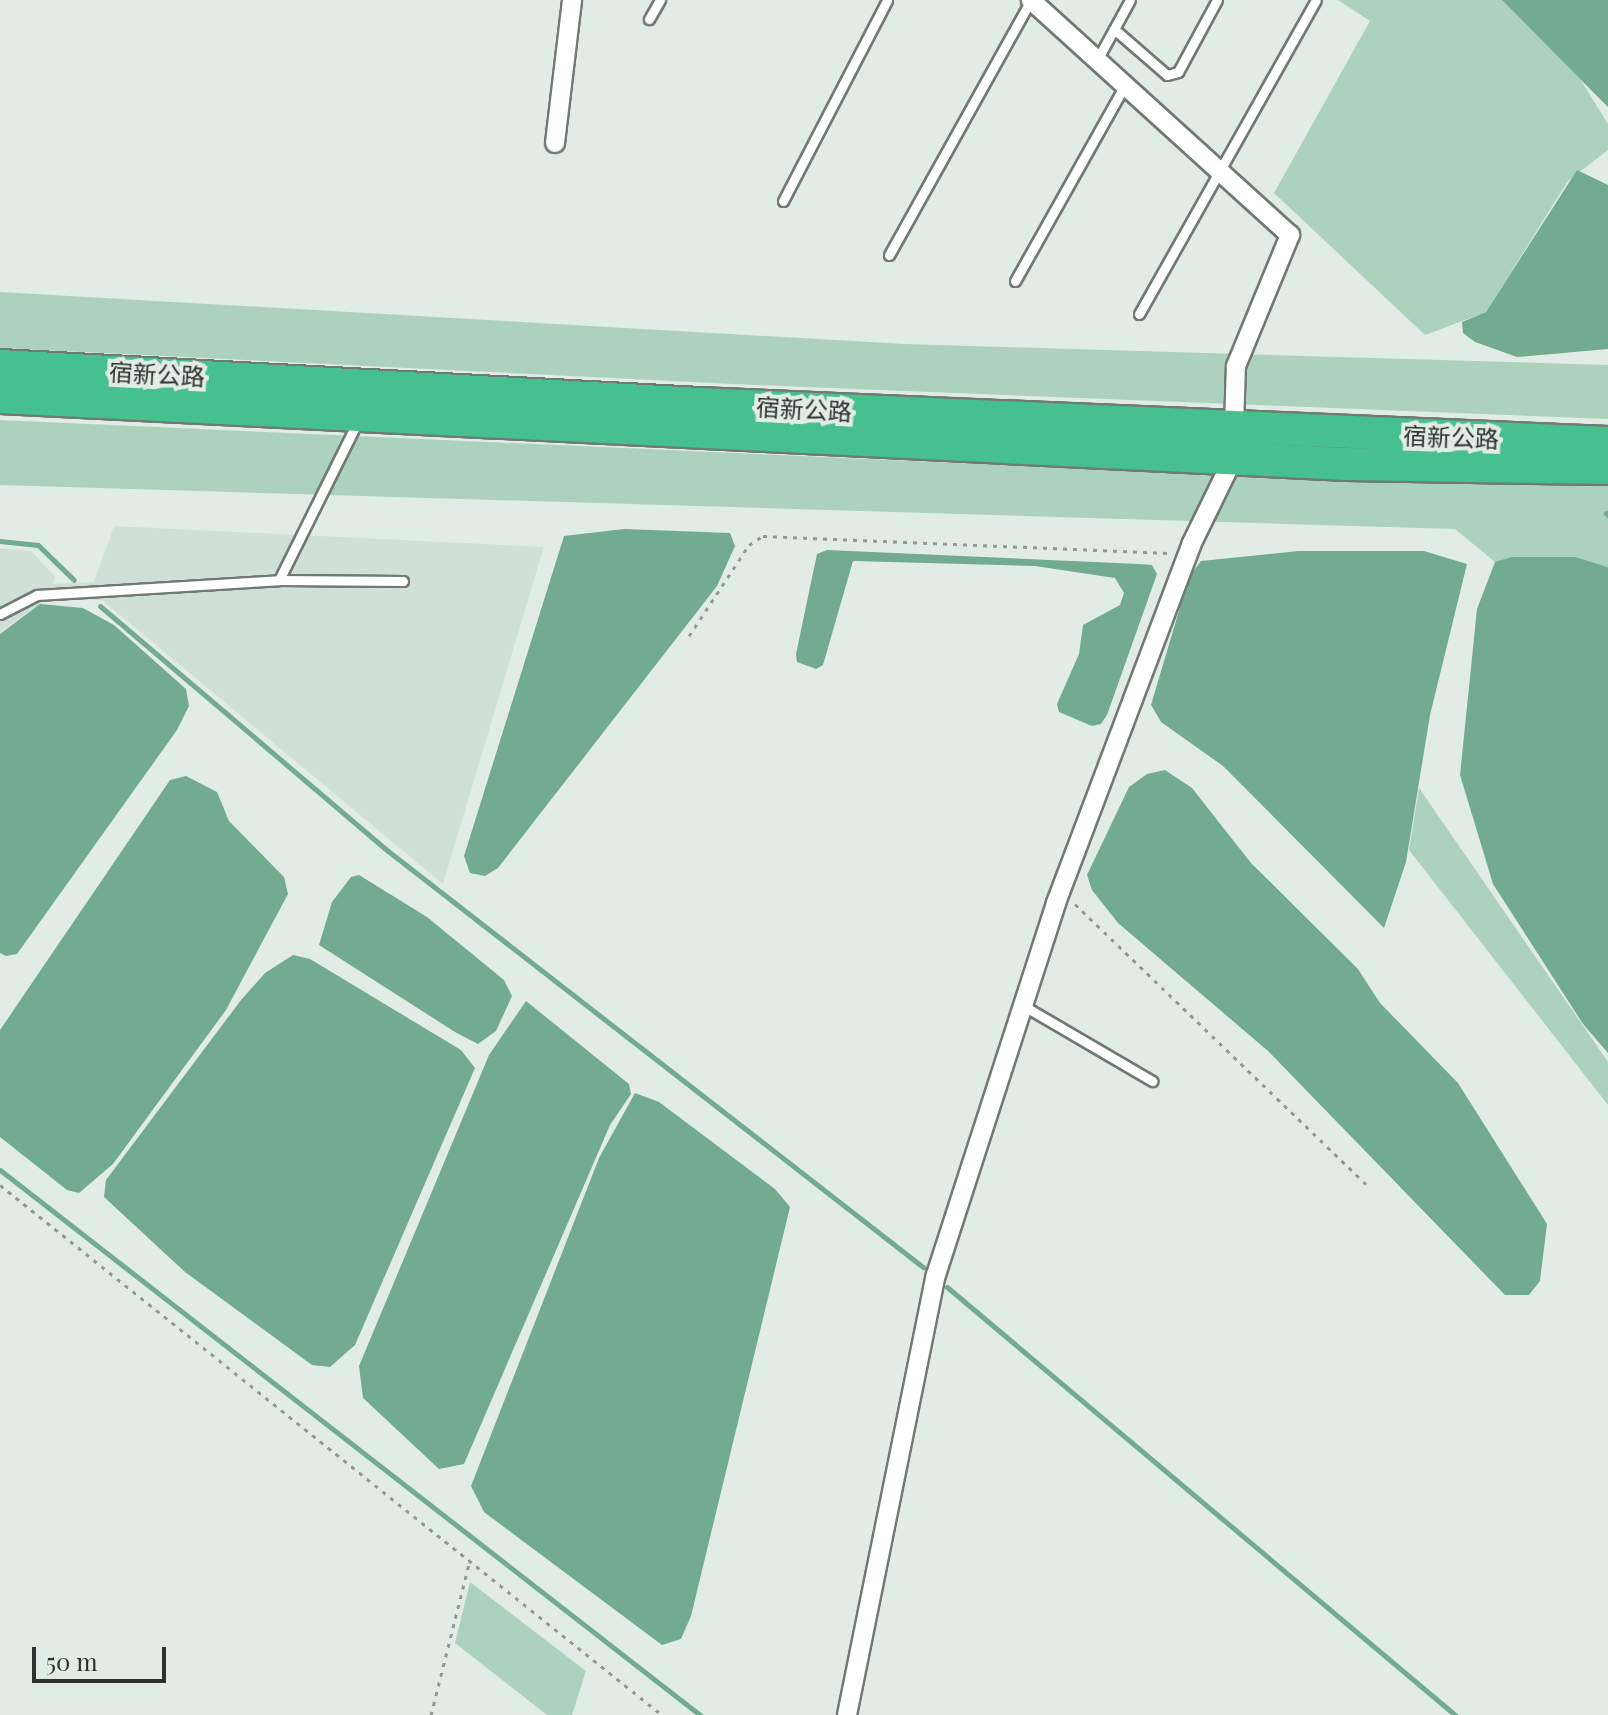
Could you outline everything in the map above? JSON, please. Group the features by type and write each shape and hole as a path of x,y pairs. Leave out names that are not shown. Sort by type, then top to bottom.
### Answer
{"highway":[{"name":"宿新公路","path":"0,366 1608,468"},
{"name":"宿新公路","path":"0,397 361,415 1233,443 1608,443"}],"street":[{"path":"555,143 572,0"},
{"path":"847,1715 936,1275 1060,890 1233,443 1236,366 1290,235 1031,0"}],"lane":[{"path":"649,19 660,0"},
{"path":"783,201 887,0"},
{"path":"889,255 1031,0"},
{"path":"1097,60 1130,0"},
{"path":"1114,29 1167,75 1178,72 1217,0"},
{"path":"1139,314 1316,0"},
{"path":"1015,281 1125,85"},
{"path":"279,580 361,415"},
{"path":"0,614 37,595 279,580 403,581"},
{"path":"1022,1005 1152,1081"}],"path":[{"path":"689,636 749,545 763,536 1188,554"},
{"path":"1060,890 1368,1186"},
{"path":"0,1185 662,1715"},
{"path":"431,1715 470,1560"}],"shaded area":[{"path":"1338,0 1502,0 1580,79 1608,124 1608,150 1568,181 1486,312 1425,335 1274,193 1370,21"},
{"path":"1502,0 1608,0 1608,107 1580,79"},
{"path":"1577,170 1608,185 1608,349 1517,357 1475,342 1463,333 1462,322 1486,312"},
{"path":"0,292 905,344 1608,365 1608,419 754,385 0,348"},
{"path":"0,420 1379,482 1608,484 1608,567 1575,557 1495,562 1455,529 0,485"},
{"path":"114,526 544,547 443,884 102,600 46,600 0,632 0,548 31,551 55,576 53,584 94,582"},
{"path":"624,529 730,533 735,546 717,586 498,868 485,876 470,873 464,856 564,536"},
{"path":"827,550 1139,564 1152,565 1157,574 1107,715 1101,724 1092,726 1059,712 1057,704 1079,654 1083,625 1120,605 1124,593 1115,578 1035,566 853,561 823,665 816,669 797,662 796,654 817,554"},
{"path":"1298,551 1424,551 1467,564 1430,715 1406,862 1384,928 1223,766 1161,722 1151,705 1189,577 1201,561"},
{"path":"1512,557 1575,557 1608,567 1608,1053 1583,1024 1493,884 1460,775 1477,609 1495,562"},
{"path":"40,604 83,608 114,625 186,689 189,706 177,730 17,954 6,956 0,953 0,634"},
{"path":"1165,770 1192,788 1251,863 1358,969 1380,1003 1458,1083 1547,1224 1540,1281 1529,1295 1505,1295 1268,1051 1118,923 1092,890 1087,875 1129,787 1147,774"},
{"path":"186,776 217,792 229,821 284,877 288,894 226,1010 113,1164 79,1193 67,1190 0,1137 0,1030 170,780"},
{"path":"1419,788 1608,1062 1608,1105 1409,850"},
{"path":"359,875 427,917 504,980 512,996 496,1031 478,1044 319,945 332,902 351,877"},
{"path":"293,955 310,959 461,1050 475,1068 355,1345 330,1367 312,1365 185,1272 104,1197 106,1180 241,1000 265,973"},
{"path":"526,1001 629,1084 631,1094 610,1125 464,1464 439,1469 363,1398 359,1366 489,1055"},
{"path":"635,1093 659,1102 775,1189 790,1207 691,1616 681,1639 662,1645 484,1512 471,1486 599,1158"},
{"path":"470,1582 586,1671 572,1715 547,1715 455,1643"}],"waterway":[{"path":"0,541 38,545 74,580"},
{"path":"100,606 388,851 923,1267"},
{"path":"0,1170 700,1715"},
{"path":"947,1287 1455,1715"}]}
